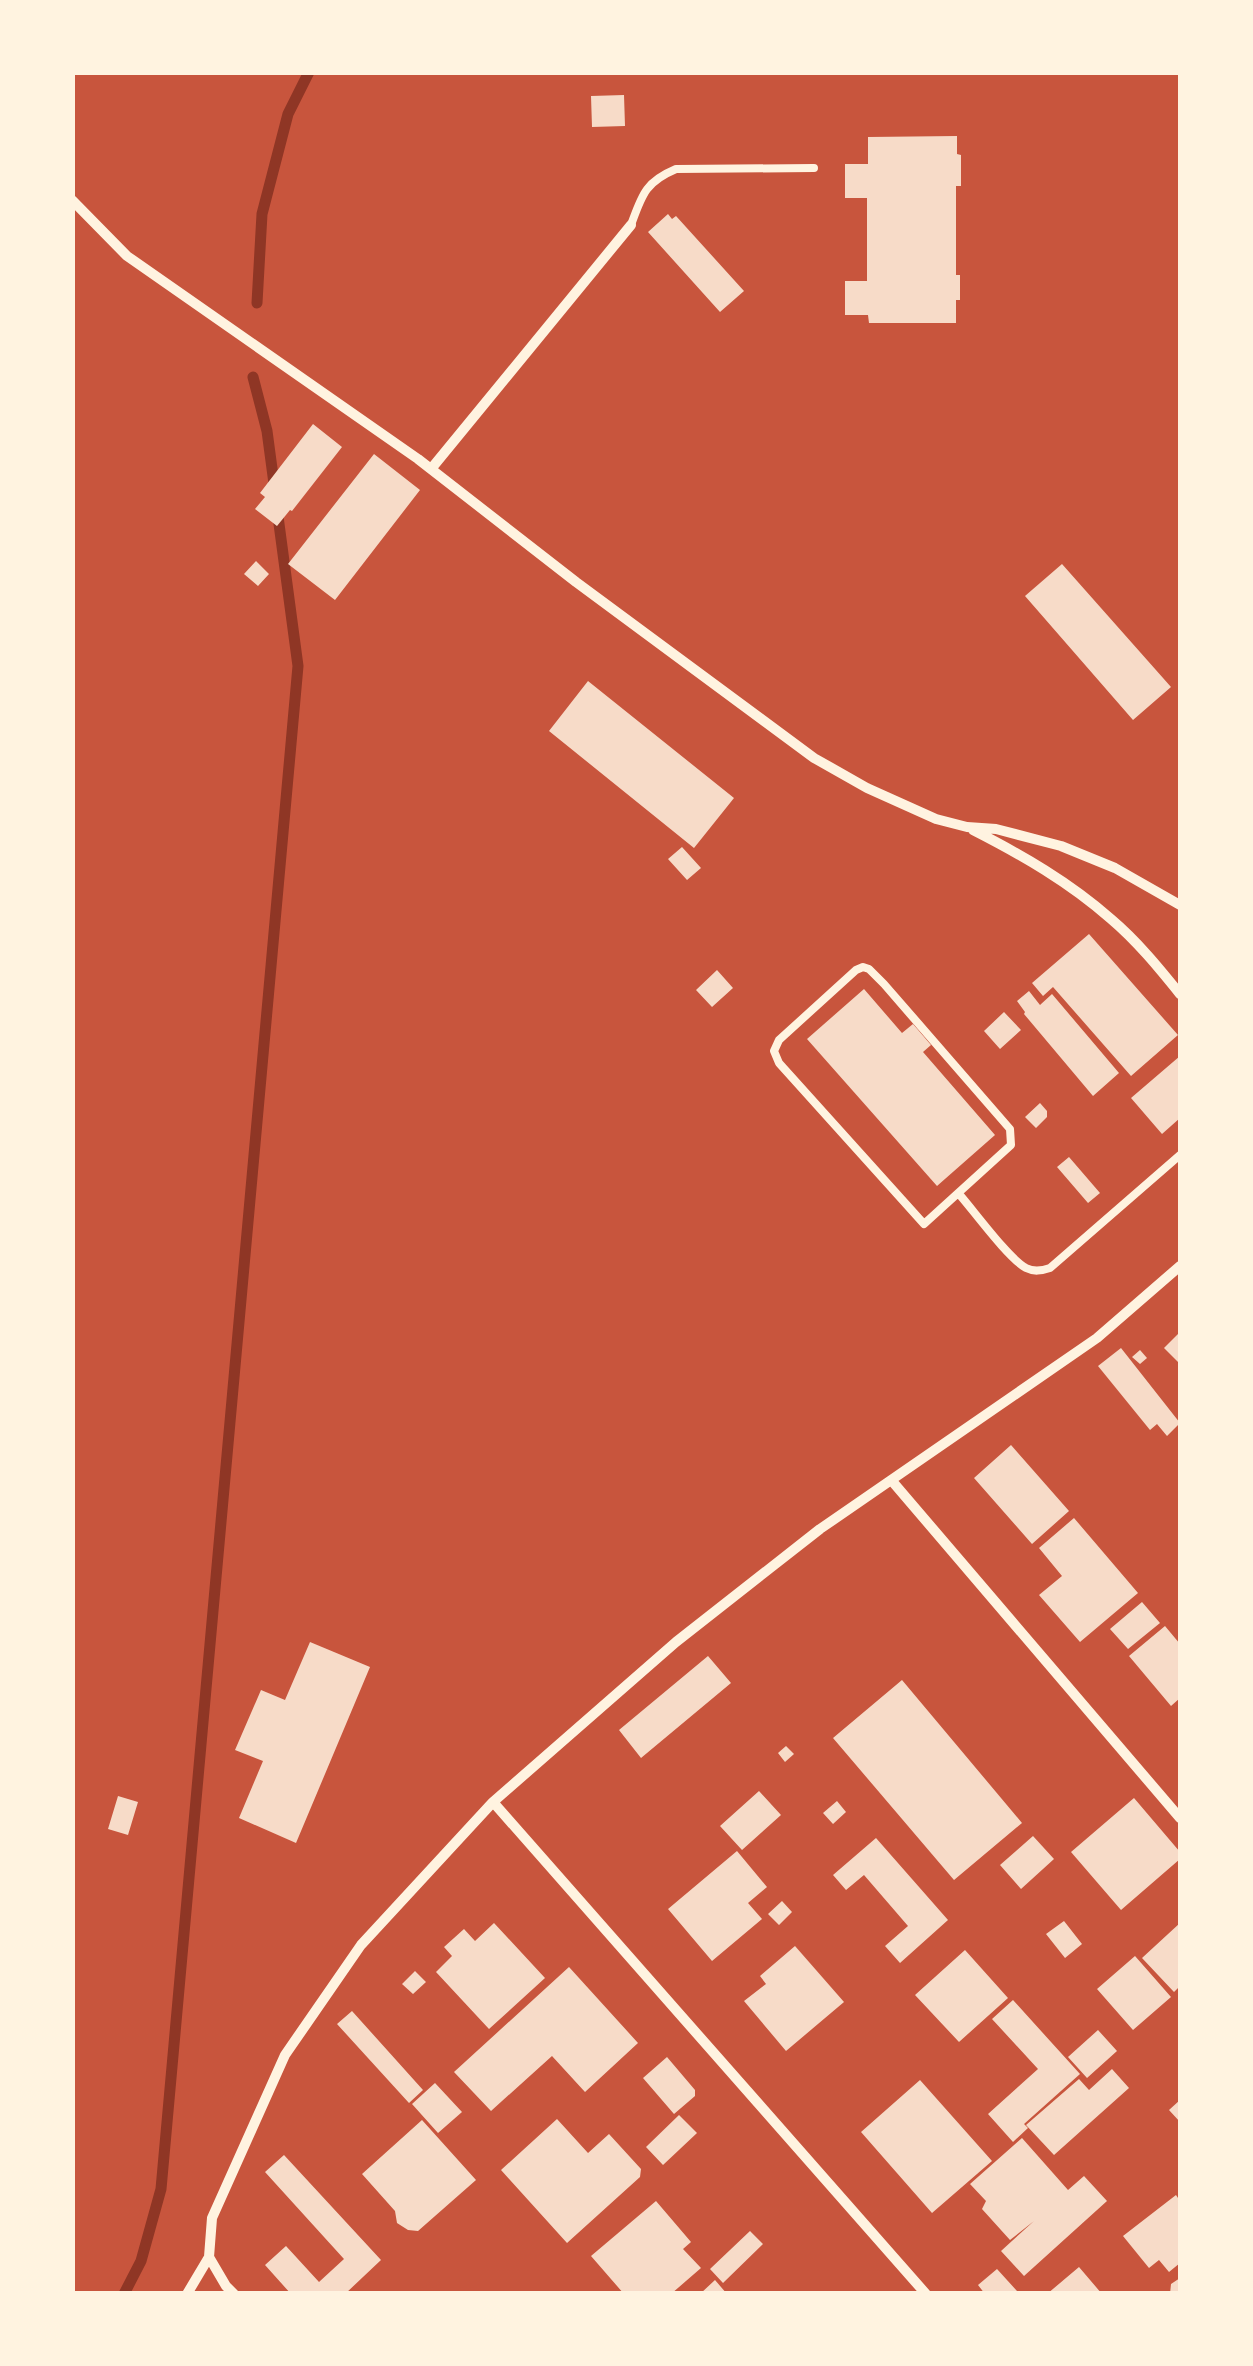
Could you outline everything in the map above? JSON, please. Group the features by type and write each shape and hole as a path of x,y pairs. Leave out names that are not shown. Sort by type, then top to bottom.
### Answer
{"street":[{"path":"72,200 127,256 431,470 814,758 867,788 936,819 1062,846 1115,868 1180,905"},
{"path":"431,470 631,225"},
{"path":"968,827 1054,874 1111,919 1180,994"},
{"path":"187,2294 209,2257 212,2218 284,2055 361,1945 493,1802 676,1642 820,1529 1097,1338 1180,1266"},
{"path":"892,1481 1180,1818"},
{"path":"493,1802 926,2294"},
{"path":"209,2257 234,2294"}],"lane":[{"path":"631,225 641,198 656,178 676,168 814,168"},
{"path":"869,969 884,984 1010,1130 1011,1145 958,1194 924,1224 779,1063 774,1052 778,1040 856,970 869,969"},
{"path":"958,1194 1016,1260 1038,1271 1050,1268 1180,1155"}],"building":[{"path":"624,95 625,126 592,127 591,96"},
{"path":"957,136 961,186 956,186 956,275 960,275 960,300 956,300 956,323 869,323 868,315 845,315 845,281 867,281 867,198 845,198 845,164 868,164 868,137"},
{"path":"668,214 672,219 676,216 744,291 720,312 648,232"},
{"path":"313,424 342,447 277,526 255,509 265,497 260,493"},
{"path":"374,454 420,490 335,600 288,564"},
{"path":"256,561 269,574 258,586 244,574"},
{"path":"1062,564 1171,687 1133,720 1025,596"},
{"path":"588,681 734,798 694,848 549,731"},
{"path":"682,847 701,868 687,880 668,859"},
{"path":"1089,934 1178,1035 1131,1076 1053,987 1043,996 1032,983"},
{"path":"717,970 733,988 712,1007 696,990"},
{"path":"864,989 902,1033 913,1024 931,1045 923,1052 995,1135 937,1186 807,1039"},
{"path":"1029,991 1040,1005 1052,994 1119,1073 1093,1096 1024,1014 1017,1001"},
{"path":"1004,1012 1021,1030 1000,1049 984,1031"},
{"path":"1180,1056 1180,1118 1162,1134 1131,1098"},
{"path":"1040,1103 1047,1117 1036,1128 1025,1117"},
{"path":"1069,1157 1100,1193 1088,1203 1057,1167"},
{"path":"1180,1332 1180,1364 1164,1348"},
{"path":"1121,1348 1180,1423 1167,1436 1157,1424 1150,1430 1098,1366"},
{"path":"1140,1350 1147,1358 1140,1364 1132,1357"},
{"path":"1011,1445 1069,1511 1032,1544 974,1478"},
{"path":"1074,1518 1138,1593 1080,1642 1039,1595 1062,1576 1039,1548"},
{"path":"1142,1602 1160,1623 1128,1649 1110,1629"},
{"path":"1165,1626 1180,1644 1180,1698 1171,1706 1129,1656"},
{"path":"310,1642 370,1667 296,1843 239,1818 263,1761 235,1750 261,1690 285,1700"},
{"path":"708,1656 731,1683 641,1758 619,1730"},
{"path":"902,1680 1022,1823 954,1880 833,1738"},
{"path":"786,1746 794,1754 785,1762 778,1753"},
{"path":"759,1791 781,1815 742,1850 720,1826"},
{"path":"118,1796 138,1802 128,1835 108,1829"},
{"path":"1134,1798 1180,1852 1180,1859 1121,1910 1071,1852"},
{"path":"837,1801 846,1812 833,1824 823,1813"},
{"path":"1033,1836 1054,1859 1021,1889 1000,1865"},
{"path":"876,1838 948,1920 900,1963 885,1946 908,1926 864,1875 846,1890 833,1875"},
{"path":"737,1851 767,1887 748,1903 762,1919 712,1961 668,1909"},
{"path":"782,1901 792,1912 779,1925 768,1914"},
{"path":"1064,1921 1082,1944 1065,1958 1046,1934"},
{"path":"494,1923 545,1978 489,2029 436,1972 452,1956 444,1947 464,1929 475,1941"},
{"path":"1180,1923 1180,1986 1174,1992 1142,1958"},
{"path":"795,1946 844,2002 786,2051 744,2001 766,1984 760,1976"},
{"path":"965,1950 1008,1998 959,2042 915,1995"},
{"path":"1135,1956 1171,1997 1133,2030 1097,1989"},
{"path":"569,1967 638,2043 585,2092 552,2056 491,2111 454,2072"},
{"path":"415,1971 426,1982 413,1994 402,1984"},
{"path":"1013,2000 1080,2074 1024,2124 1028,2128 1013,2142 988,2114 1038,2069 992,2019"},
{"path":"352,2011 423,2090 409,2103 337,2024"},
{"path":"1098,2030 1117,2051 1087,2078 1068,2057"},
{"path":"667,2057 695,2090 695,2096 674,2114 643,2078"},
{"path":"1112,2069 1129,2088 1054,2155 1026,2125 1079,2079 1089,2090"},
{"path":"920,2080 992,2161 932,2213 861,2132"},
{"path":"435,2083 462,2112 438,2133 412,2104"},
{"path":"1180,2100 1180,2122 1169,2110"},
{"path":"679,2115 697,2133 663,2165 646,2147"},
{"path":"557,2119 588,2153 609,2134 641,2169 640,2177 567,2243 501,2170"},
{"path":"422,2120 476,2180 418,2231 397,2223 395,2211 362,2174"},
{"path":"1022,2138 1068,2190 1084,2176 1107,2201 1024,2276 1001,2251 1034,2221 1010,2240 982,2209 986,2201 970,2184"},
{"path":"284,2155 381,2260 345,2294 291,2294 265,2265 286,2246 319,2282 344,2259 265,2172"},
{"path":"1176,2195 1180,2201 1180,2263 1169,2272 1159,2260 1149,2268 1123,2236"},
{"path":"656,2201 691,2242 683,2249 701,2268 671,2294 624,2294 591,2256"},
{"path":"750,2231 763,2244 723,2283 710,2269"},
{"path":"1079,2267 1102,2294 1047,2294"},
{"path":"997,2269 1017,2291 1014,2294 985,2294 978,2285"},
{"path":"1180,2278 1180,2294 1170,2294 1171,2284"},
{"path":"715,2280 727,2294 700,2294"}],"waterway":[{"path":"257,303 262,214 288,114 309,72"},
{"path":"253,377 267,431 275,491"},
{"path":"124,2294 141,2261 161,2189 298,666 277,509"}]}
